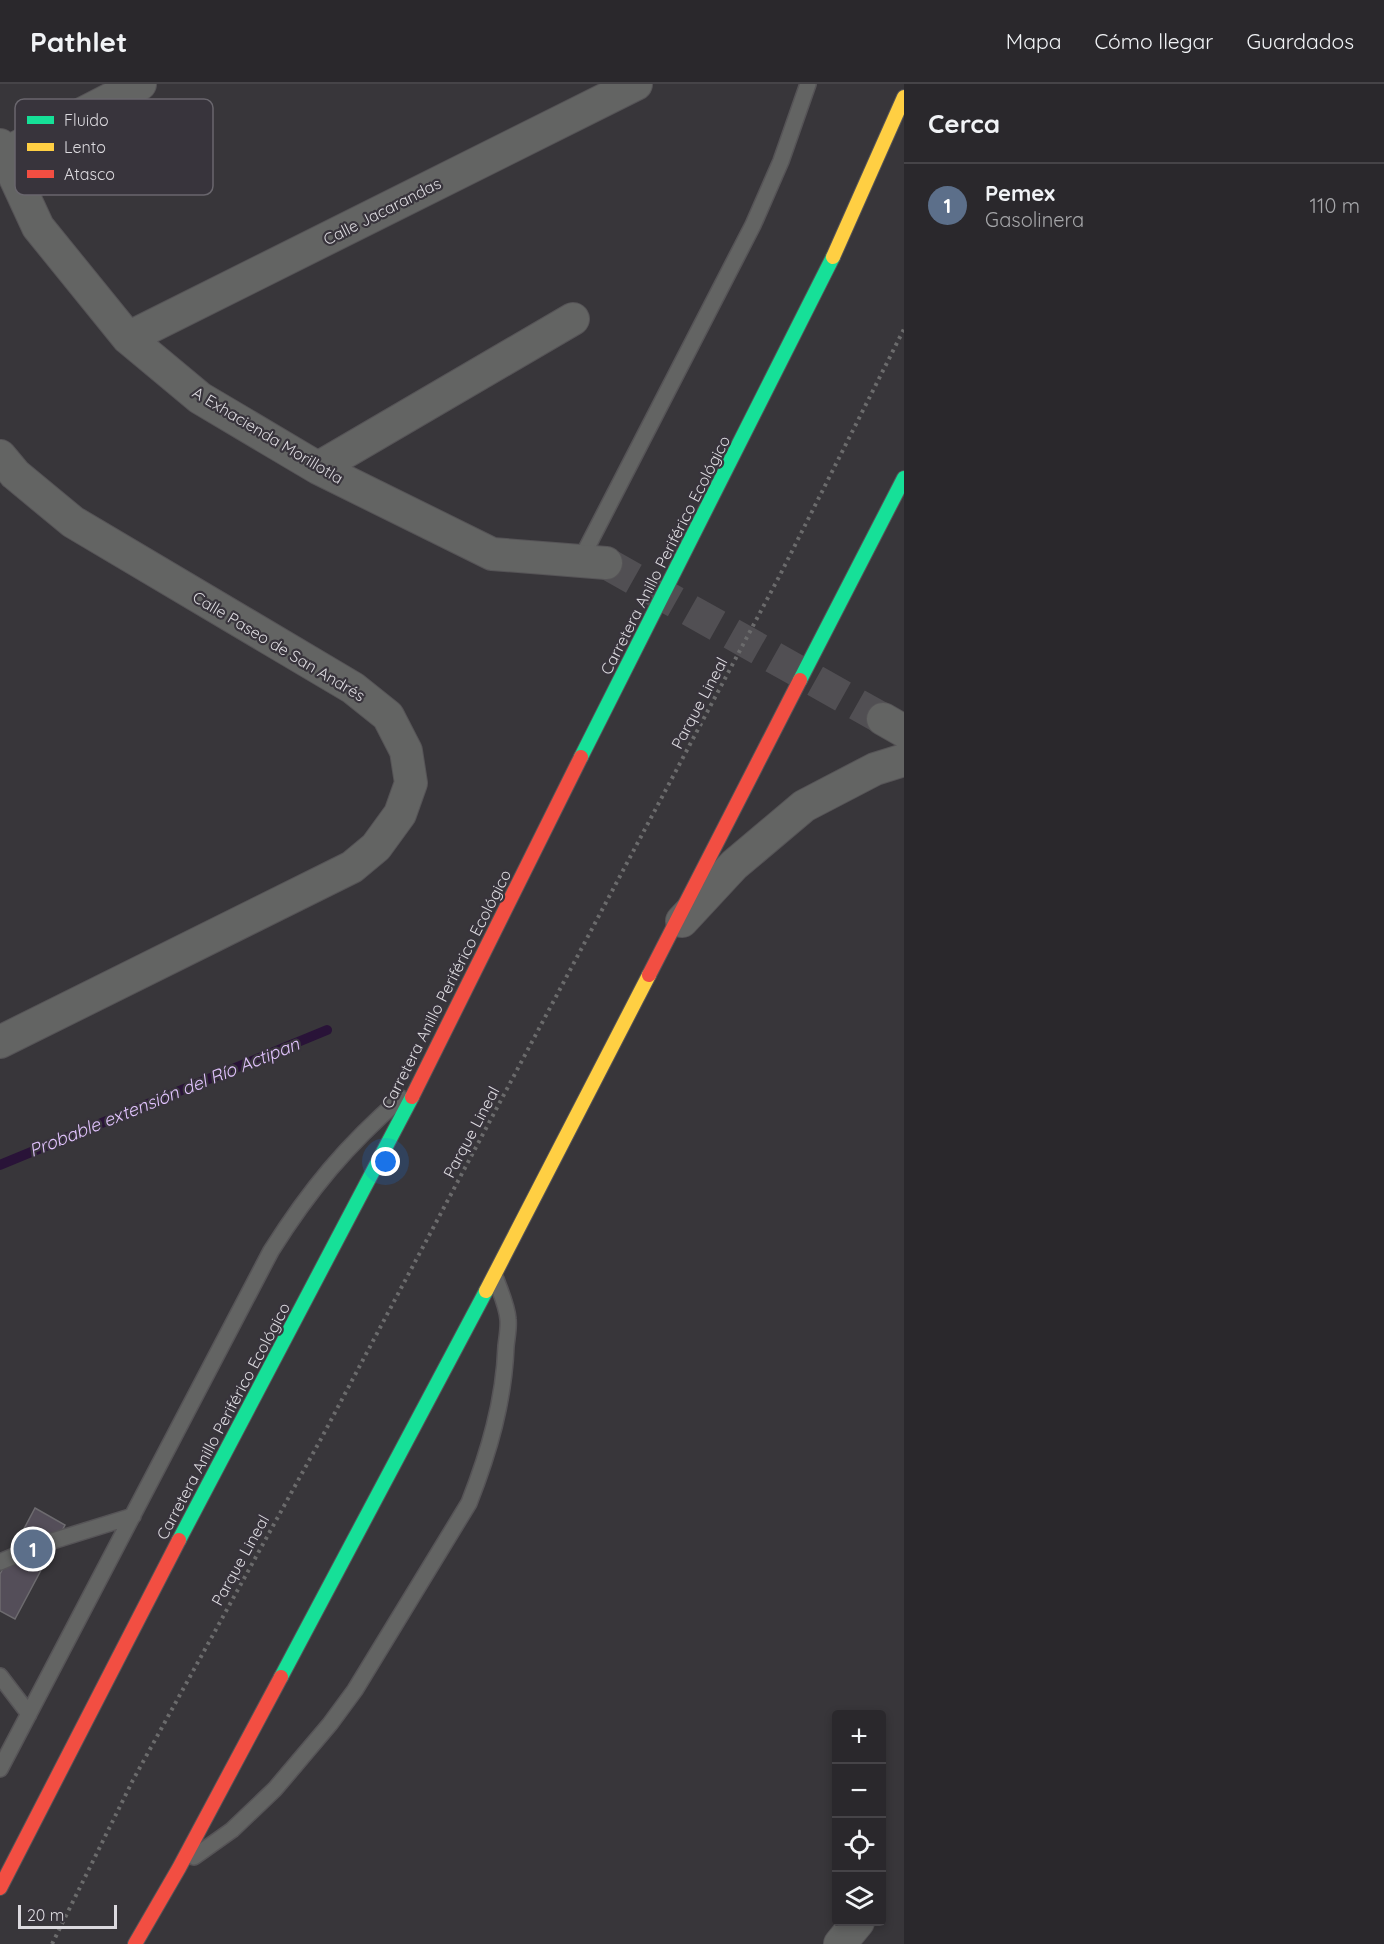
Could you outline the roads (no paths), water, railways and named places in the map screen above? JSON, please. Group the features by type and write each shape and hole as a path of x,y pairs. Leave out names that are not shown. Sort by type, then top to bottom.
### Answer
{"highway":[{"name":"Carretera Anillo Periférico Ecológico","path":"0,1888 153,1590 418,1085 459,999 847,228 904,97"},
{"path":"135,1944 179,1868 495,1274 904,478"}],"street":[{"path":"108,99 140,84"},
{"name":"Calle Jacarandas","path":"128,338 636,84"},
{"name":"A Exhacienda Morillotla","path":"2,149 15,177"},
{"name":"A Exhacienda Morillotla","path":"23,195 38,227 128,338 200,398 318,468 492,554 593,562"},
{"path":"318,468 573,319"},
{"name":"Calle Paseo de San Andrés","path":"0,456 15,474 73,522 352,688 388,716 406,751 411,783 400,814 376,847 352,867 0,1042"},
{"path":"671,933 734,864 804,806 875,769 904,760"},
{"path":"840,1944 855,1926"}],"lane":[{"path":"593,562 753,225 781,161 808,84"},
{"path":"0,1769 271,1251 292,1217 343,1152 371,1124 418,1085"},
{"path":"179,1868 232,1830 275,1789 324,1732 355,1690 469,1503 492,1436 506,1360 508,1318 495,1274"},
{"path":"0,1562 43,1544 133,1516"},
{"path":"0,1676 29,1714"}],"waterway":[{"name":"Probable extensión del Río Actipan","path":"0,1165 327,1030"}],"tunnel":[{"path":"606,563 883,719"}],"place":[{"name":"Pemex","path":"33,1549"}]}
